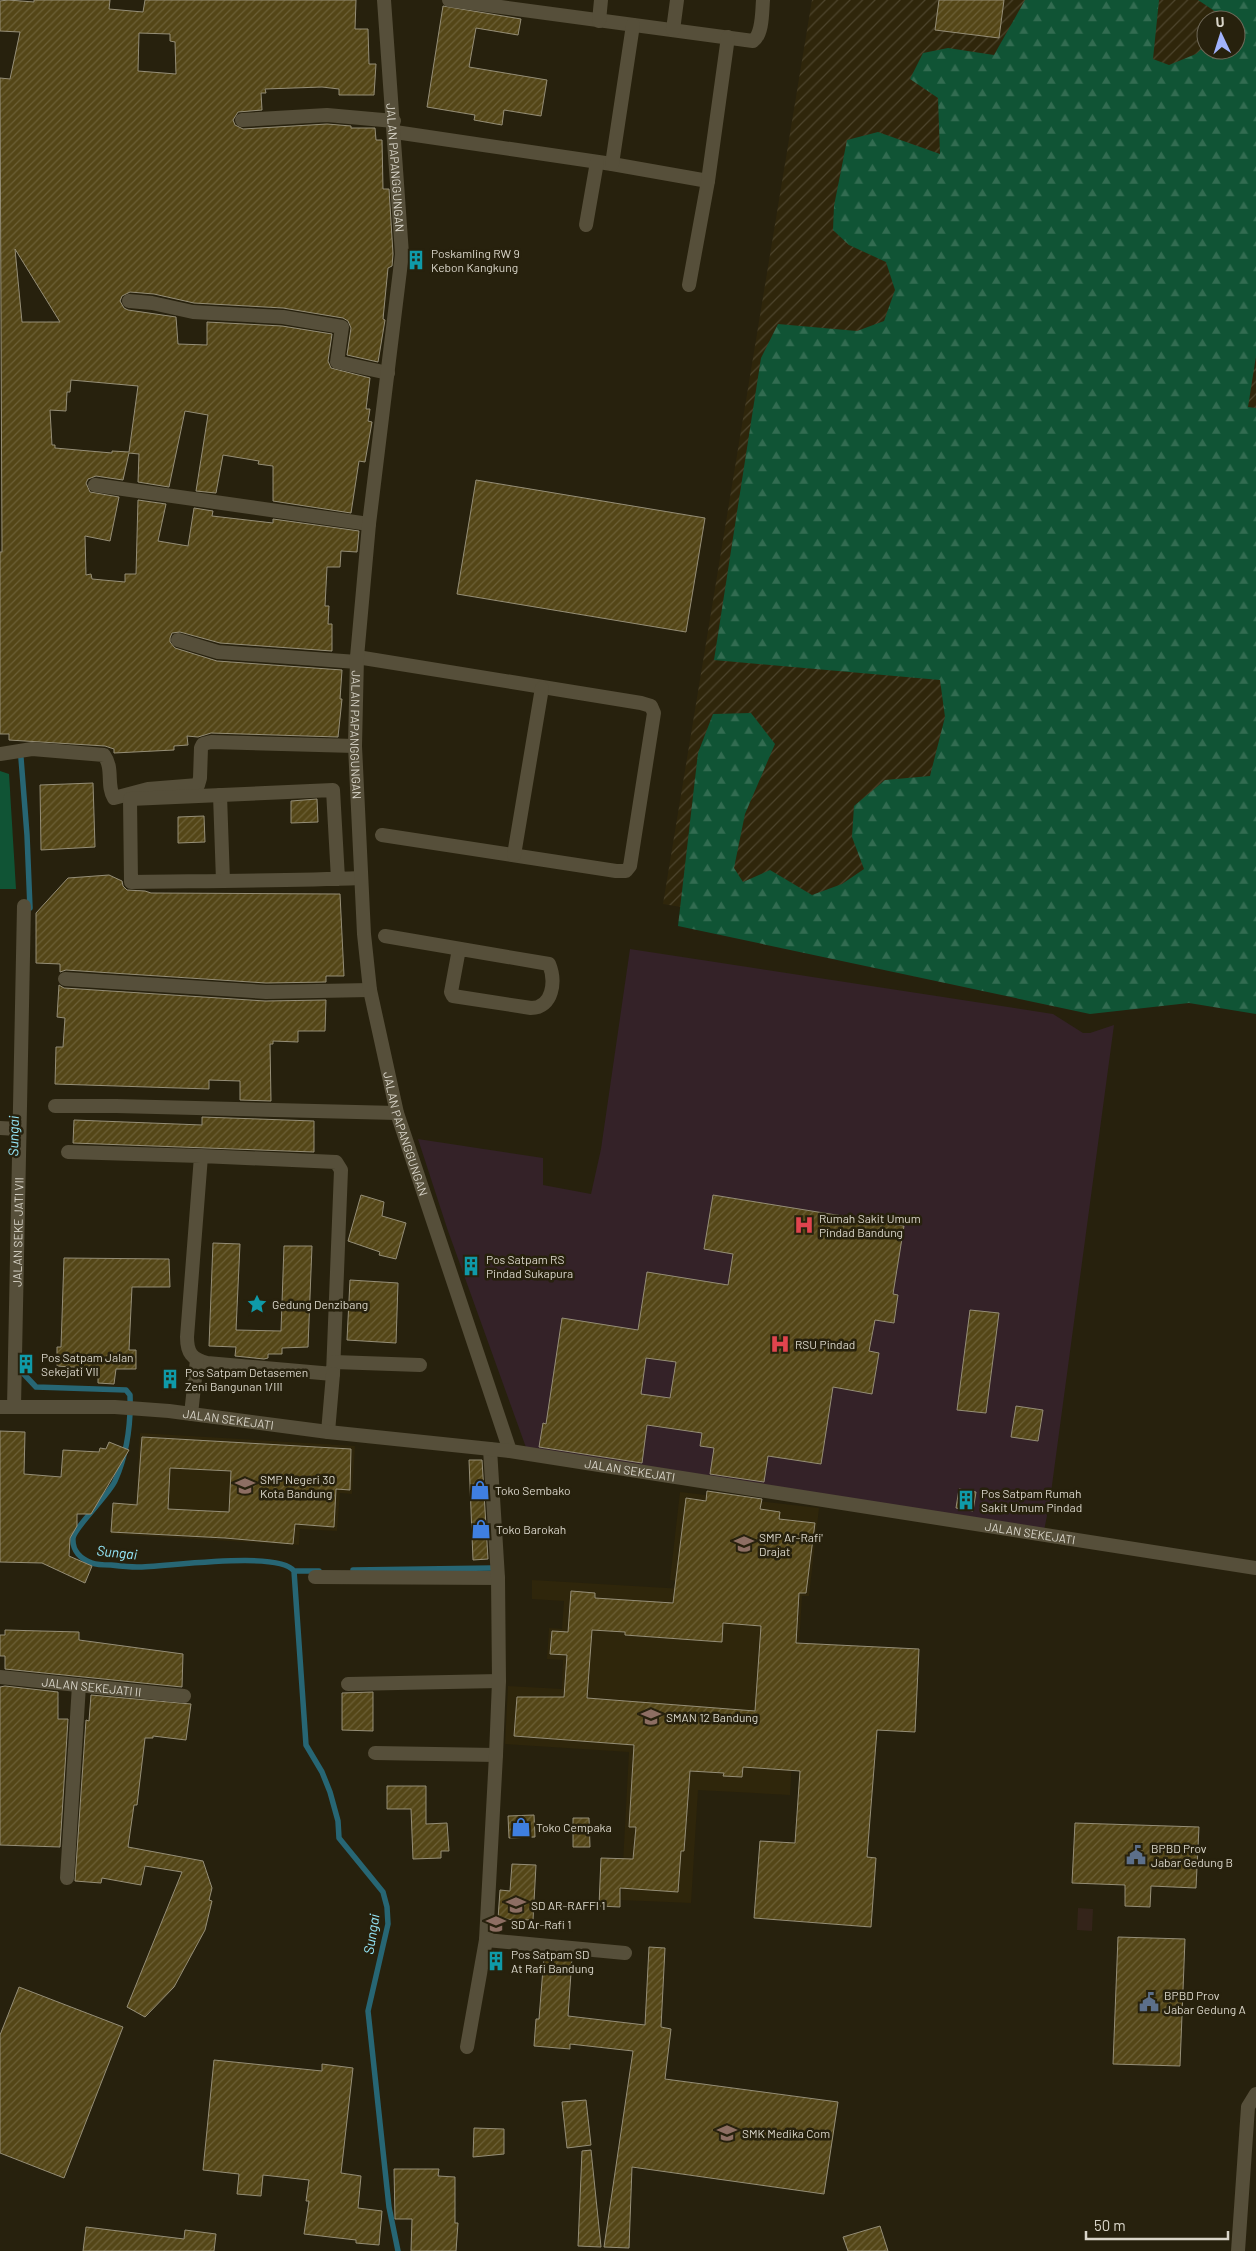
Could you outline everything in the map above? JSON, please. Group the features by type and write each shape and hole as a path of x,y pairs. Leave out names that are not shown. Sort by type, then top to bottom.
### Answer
{"street":[{"name":"JALAN PAPANGGUNGAN","path":"384,0 402,254 369,524 357,660 355,746 360,878 370,990 397,1113 510,1451"},
{"path":"448,0 527,5 599,21 747,41 756,39 763,0"},
{"path":"599,21 602,0"},
{"path":"672,30 677,0"},
{"path":"612,164 633,25"},
{"path":"689,285 708,181 728,37"},
{"path":"242,120 327,115 708,181"},
{"path":"586,225 597,162"},
{"path":"129,302 152,303 193,312 283,317 342,327 338,362 388,373"},
{"path":"95,485 369,524"},
{"path":"178,640 218,652 357,660 641,702 651,706 654,719 629,869 616,871 382,835"},
{"path":"514,855 542,688"},
{"path":"0,754 32,749 104,755 110,770 114,798 148,789 198,785 201,748 203,744 211,742 355,746"},
{"path":"338,879 333,790 130,799 131,882 338,879 360,878"},
{"path":"220,795 223,881"},
{"name":"JALAN SEKE JATI VII","path":"7,1407 18,1129 24,906"},
{"path":"385,936 459,948 549,964 552,991 548,1002 540,1008 531,1008 453,996 451,992 459,948"},
{"path":"65,979 266,992 370,990"},
{"path":"55,1106 397,1113"},
{"path":"0,1128 18,1129"},
{"path":"68,1152 201,1156 336,1162 339,1164 340,1209 333,1368 328,1432"},
{"path":"201,1156 187,1347 190,1355 197,1360 333,1368 420,1365"},
{"path":"191,1414 197,1360"},
{"name":"JALAN SEKEJATI","path":"7,1407 115,1407 138,1409 328,1432 510,1451 1256,1568"},
{"path":"467,2047 486,1940 499,1681 498,1578 490,1449"},
{"path":"315,1577 498,1578"},
{"name":"JALAN SEKEJATI II","path":"0,1677 184,1696"},
{"path":"348,1684 499,1681"},
{"path":"67,1878 79,1685"},
{"path":"375,1753 496,1754"},
{"path":"486,1940 625,1953"},
{"path":"1238,2251 1248,2107 1256,2094"}],"shaded area":[{"path":"812,0 1256,0 1256,1001 663,904"},
{"name":"RSU Pindad","path":"630,949 1053,1014 1083,1033 1090,1033 1114,1025 1050,1500 1044,1531 528,1453 447,1228 418,1139 543,1158 543,1185 591,1194 601,1149"},
{"name":"SMP Negeri 30 Kota Bandung","path":"140,1433 355,1446 352,1494 340,1493 337,1531 300,1529 299,1545 110,1534 113,1503 136,1503"},
{"name":"SMAN 12 Bandung","path":"680,1492 819,1508 809,1596 802,1596 790,1795 698,1790 691,1903 621,1900 629,1752 505,1744 508,1686 562,1689 563,1660 547,1659 549,1628 562,1629 564,1601 532,1599 532,1580 800,1596 670,1580"},
{"path":"1078,1908 1093,1909 1092,1931 1077,1930"}],"green space":[{"path":"1025,0 1159,0 1153,59 1169,65 1196,54 1196,60 1246,60 1246,10 1213,10 1198,0 1256,0 1256,356 1248,407 1256,408 1256,1014 1189,1003 1090,1014 678,926 698,753 713,714 751,713 775,744 745,814 734,868 743,882 770,870 812,895 842,884 864,869 852,837 854,806 885,780 930,776 945,717 940,680 714,660 761,358 778,324 857,331 884,321 895,290 886,262 849,245 833,230 834,206 847,140 878,132 940,154 938,98 910,79 923,53 948,48 994,55"},
{"path":"0,771 9,774 16,889 0,889"}],"building":[{"path":"110,0 109,9 143,12 145,0 356,0 355,29 368,29 369,64 376,64 374,95 339,95 339,89 322,87 265,89 266,93 261,93 262,110 238,112 233,120 235,125 243,129 327,124 351,126 351,128 375,128 376,140 382,140 383,189 389,189 393,254 392,266 388,268 383,319 385,320 378,362 347,355 351,328 348,321 343,318 283,308 194,303 154,294 130,292 122,296 120,301 124,308 128,310 176,317 178,344 207,345 207,322 282,326 332,334 328,361 331,368 370,378 366,409 370,409 368,421 372,422 365,462 359,461 351,513 273,501 273,466 258,464 259,461 223,455 216,493 196,491 208,415 185,411 169,487 138,482 139,454 129,453 123,480 96,476 88,479 86,483 90,492 119,497 110,541 85,536 86,575 91,574 92,579 125,582 125,574 136,574 138,500 166,504 158,541 188,546 194,508 213,511 212,516 273,523 273,519 359,531 357,552 341,551 340,567 327,567 325,606 329,606 328,624 332,624 332,651 220,643 180,632 172,633 170,638 170,642 175,648 217,661 342,670 340,699 342,699 338,737 211,733 198,737 187,736 188,745 174,746 174,750 114,753 114,749 105,746 9,740 9,734 0,734 0,552 2,552 0,78 10,79 20,32 0,31 0,1","holes":["139,33 170,34 170,41 175,42 176,74 138,71","15,249 60,322 22,322","71,380 138,386 129,452 112,451 112,453 55,448 55,445 52,445 50,410 66,411 67,392 70,392"]},
{"path":"939,0 1004,0 999,38 935,30"},
{"path":"443,6 521,19 518,35 476,28 469,67 547,80 541,116 504,110 502,125 474,120 475,115 427,107"},
{"name":"Poskamling RW 9 Kebon Kangkung","path":"410,250 422,251 419,270 409,268"},
{"path":"476,480 705,518 686,632 457,594"},
{"path":"93,783 95,847 41,850 40,785"},
{"path":"317,799 318,822 291,823 291,801"},
{"path":"204,816 205,842 178,843 178,817"},
{"path":"109,875 122,881 123,886 127,890 151,893 340,894 344,976 326,976 326,982 266,983 66,970 60,972 60,964 36,963 36,913 68,878"},
{"path":"59,985 64,988 265,1001 326,1000 325,1031 298,1031 298,1042 273,1041 273,1044 270,1044 271,1101 240,1100 240,1081 209,1080 209,1089 55,1084 56,1047 63,1047 65,1018 57,1017"},
{"path":"202,1117 314,1121 314,1152 73,1143 74,1120 202,1125"},
{"path":"361,1195 384,1202 382,1216 406,1223 396,1259 379,1255 380,1252 348,1241"},
{"path":"713,1195 904,1226 893,1294 898,1295 894,1323 875,1320 869,1351 879,1353 872,1394 833,1387 821,1464 768,1456 764,1482 710,1474 714,1448 700,1446 702,1433 647,1425 642,1463 539,1447 543,1423 546,1424 562,1318 638,1330 647,1272 728,1285 733,1254 704,1249","holes":["646,1358 676,1362 670,1398 641,1394"]},
{"path":"213,1243 240,1244 236,1330 281,1331 284,1246 312,1246 308,1347 282,1348 282,1354 268,1354 268,1358 264,1359 235,1356 236,1347 209,1346"},
{"path":"64,1258 169,1259 170,1287 132,1287 129,1350 136,1350 136,1369 116,1369 114,1384 98,1383 98,1369 57,1366 57,1347 61,1347"},
{"path":"350,1280 398,1283 396,1343 347,1340"},
{"path":"970,1310 999,1313 986,1413 957,1410"},
{"path":"1016,1406 1043,1410 1038,1441 1011,1437"},
{"path":"0,1431 25,1432 24,1474 61,1477 63,1450 99,1452 100,1448 106,1449 109,1442 129,1450 91,1514 77,1514 77,1526 70,1538 69,1556 92,1566 85,1583 42,1563 0,1562"},
{"name":"SMP Negeri 30 Kota Bandung","path":"142,1437 351,1449 350,1490 336,1489 334,1527 295,1524 293,1544 225,1538 111,1532 113,1503 137,1505","holes":["170,1468 231,1471 229,1512 168,1509"]},
{"path":"469,1460 482,1460 488,1559 473,1560"},
{"name":"Pos Satpam Rumah Sakit Umum Pindad","path":"959,1489 976,1492 973,1511 956,1508"},
{"path":"707,1491 762,1499 760,1509 780,1512 779,1519 815,1523 806,1593 799,1593 796,1643 919,1649 915,1732 877,1730 867,1857 876,1858 871,1927 754,1918 760,1841 795,1843 800,1771 743,1767 742,1777 723,1776 724,1773 690,1771 684,1851 681,1851 678,1892 620,1888 620,1907 599,1906 601,1858 633,1859 636,1827 629,1827 634,1745 514,1736 517,1697 564,1697 567,1655 550,1654 552,1631 568,1632 571,1591 595,1593 595,1598 673,1603 686,1498 706,1501","holes":["723,1623 761,1626 755,1711 587,1698 592,1630 625,1632 625,1635 722,1642"]},
{"path":"5,1630 79,1632 79,1640 183,1654 182,1687 5,1669 5,1656 0,1656 0,1635 5,1635"},
{"path":"0,1687 58,1692 58,1719 68,1719 60,1847 0,1845"},
{"path":"373,1692 373,1731 342,1730 342,1693"},
{"path":"91,1695 191,1704 186,1740 153,1736 153,1738 145,1738 137,1805 134,1805 128,1847 203,1861 212,1888 209,1900 212,1901 205,1930 174,1987 145,2017 127,2007 182,1872 145,1866 141,1885 102,1878 101,1883 75,1881 86,1720 89,1721"},
{"path":"387,1786 426,1786 426,1824 447,1823 449,1851 441,1851 441,1858 413,1859 411,1809 387,1809"},
{"name":"Toko Cempaka","path":"534,1815 535,1837 509,1838 508,1816"},
{"path":"573,1818 589,1818 590,1847 573,1847"},
{"name":"BPBD Prov Jabar Gedung B","path":"1075,1823 1199,1827 1196,1888 1151,1886 1150,1907 1125,1906 1125,1885 1072,1883"},
{"name":"SD AR-RAFFI 1","path":"512,1864 536,1865 533,1920 498,1919 500,1890 510,1891"},
{"name":"BPBD Prov Jabar Gedung A","path":"1118,1937 1185,1939 1180,2066 1113,2064"},
{"name":"SMK Medika Com","path":"649,1947 665,1948 661,2027 671,2029 665,2079 838,2102 824,2194 632,2167 629,2248 604,2247 633,2051 570,2044 570,2049 534,2046 536,2019 539,2019 544,1956 572,1958 568,2016 645,2025"},
{"path":"19,1987 123,2027 64,2178 0,2153 0,2035"},
{"path":"214,2060 322,2071 322,2064 353,2068 341,2173 361,2176 358,2208 382,2211 379,2245 356,2243 356,2240 304,2234 309,2201 306,2201 309,2180 263,2175 261,2196 237,2194 239,2174 203,2170"},
{"path":"586,2100 591,2145 567,2148 562,2102"},
{"path":"474,2128 504,2129 504,2154 473,2157"},
{"path":"591,2150 601,2247 578,2246 582,2151"},
{"path":"394,2169 439,2169 438,2176 455,2177 455,2223 458,2223 456,2251 411,2251 412,2219 395,2219"},
{"path":"880,2226 888,2251 848,2251 843,2237"},
{"path":"86,2227 184,2239 185,2230 216,2234 214,2251 83,2251"}],"waterway":[{"name":"Sungai","path":"21,758 30,908"},
{"name":"Sungai","path":"20,1364 21,1371 36,1387 126,1390 130,1395 127,1439 119,1471 111,1487 79,1527 73,1538 74,1547 81,1557 96,1564 134,1567 221,1561 267,1562 284,1565 294,1571 306,1745 322,1772 330,1792 338,1821 339,1838 383,1892 387,1907 388,1924 368,2011 389,2207 398,2251"},
{"path":"353,1570 492,1568"},
{"path":"294,1571 319,1571"}],"place":[{"name":"Poskamling RW 9 Kebon Kangkung","path":"416,260"},
{"name":"Rumah Sakit Umum Pindad Bandung","path":"804,1225"},
{"name":"Pos Satpam RS Pindad Sukapura","path":"471,1266"},
{"name":"Gedung Denzibang","path":"257,1304"},
{"name":"RSU Pindad","path":"780,1344"},
{"name":"Pos Satpam Jalan Sekejati VII","path":"26,1364"},
{"name":"Pos Satpam Detasemen Zeni Bangunan 1/III","path":"170,1379"},
{"name":"SMP Negeri 30 Kota Bandung","path":"245,1486"},
{"name":"Toko Sembako","path":"480,1490"},
{"name":"Pos Satpam Rumah Sakit Umum Pindad","path":"966,1500"},
{"name":"Toko Barokah","path":"481,1529"},
{"name":"SMP Ar-Rafi' Drajat","path":"744,1544"},
{"name":"SMAN 12 Bandung","path":"651,1717"},
{"name":"Toko Cempaka","path":"521,1827"},
{"name":"BPBD Prov Jabar Gedung B","path":"1136,1855"},
{"name":"SD AR-RAFFI 1","path":"516,1905"},
{"name":"SD Ar-Rafi 1","path":"496,1924"},
{"name":"Pos Satpam SD At Rafi Bandung","path":"496,1961"},
{"name":"BPBD Prov Jabar Gedung A","path":"1149,2002"},
{"name":"SMK Medika Com","path":"727,2133"}]}
